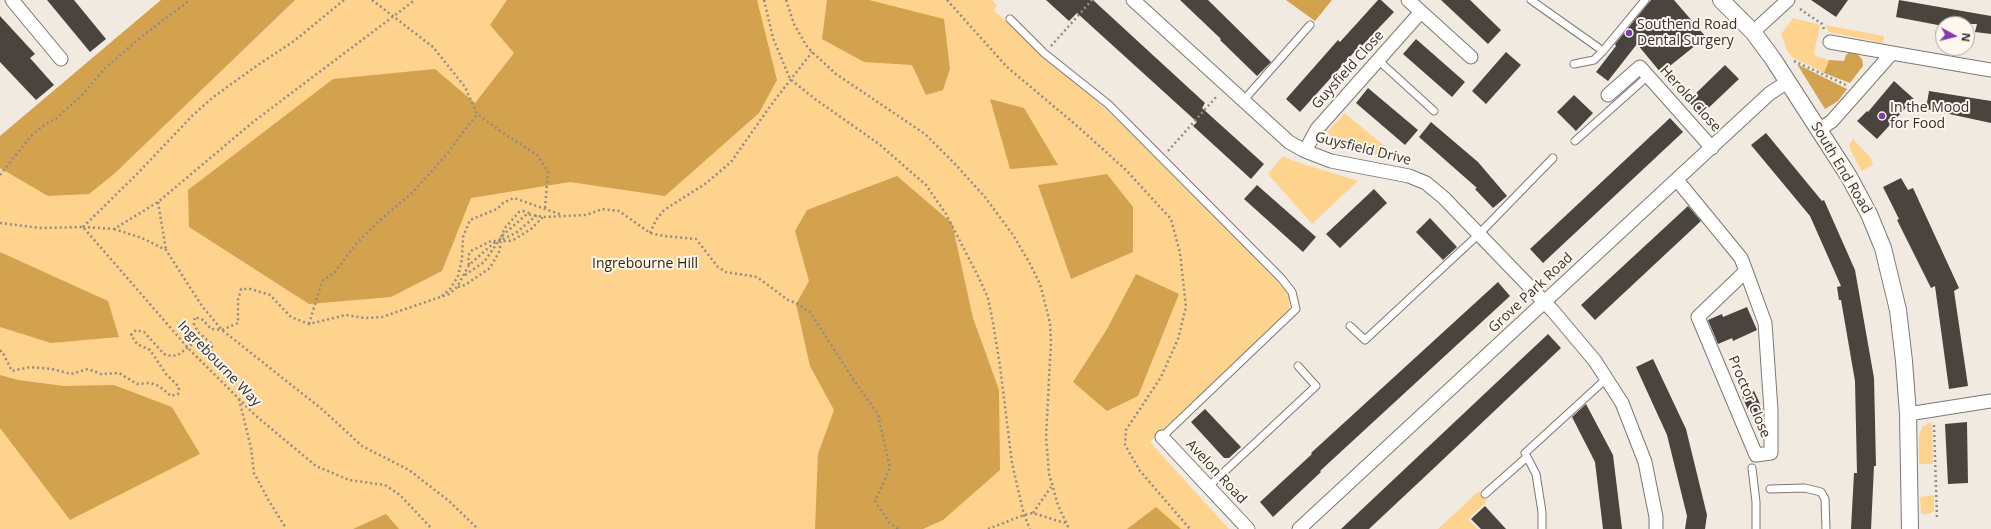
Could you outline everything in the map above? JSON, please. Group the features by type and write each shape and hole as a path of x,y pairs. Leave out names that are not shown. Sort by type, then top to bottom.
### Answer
{"street":[{"path":"12,0 61,59"},
{"name":"Guysfield Drive","path":"1133,0 1289,142 1304,152 1331,161 1409,176 1426,183 1444,198 1544,302 1595,361 1622,403 1645,462 1656,517 1656,529"},
{"path":"1408,0 1471,58"},
{"name":"South End Road","path":"1721,0 1753,32 1773,58 1848,175 1869,214 1884,248 1898,310 1904,361 1908,414 1910,529"},
{"path":"1753,32 1788,0"},
{"name":"Guysfield Close","path":"1304,152 1316,130 1420,12"},
{"path":"1830,42 1991,70"},
{"path":"1819,130 1832,121 1892,53"},
{"name":"Herold Close","path":"1608,95 1640,67 1712,148"},
{"name":"Grove Park Road","path":"1299,529 1769,94 1787,82"},
{"name":"Proctor Close","path":"1677,180 1741,258 1765,324 1771,410 1771,452 1756,455 1698,317 1746,272"},
{"path":"1908,414 1991,402"},
{"name":"Avelon Road","path":"1162,437 1248,529"}],"lane":[{"path":"1531,0 1603,51"},
{"path":"1574,64 1594,60 1645,0"},
{"path":"1010,19 1044,53 1108,104 1281,278 1292,292 1296,309 1162,437"},
{"path":"1243,101 1310,25"},
{"path":"1378,60 1434,111"},
{"path":"1576,141 1648,76"},
{"path":"1350,326 1365,340 1478,235 1553,158"},
{"path":"1208,487 1316,386 1298,366"},
{"path":"1542,529 1542,512 1536,474 1525,453 1606,379"},
{"path":"1485,494 1527,457"},
{"path":"1752,468 1756,502 1756,529"},
{"path":"1770,489 1805,488 1820,492 1825,499 1826,529"}],"path":[{"path":"0,176 31,136 44,125 57,118 83,94 104,69 146,33 190,0"},
{"path":"339,0 343,1"},
{"path":"372,0 433,47 465,87 476,114 538,155 548,171 545,209"},
{"path":"114,229 158,202 253,122 415,0"},
{"path":"764,0 773,38 790,79 815,99 879,144 926,186 946,214 980,278 990,311 1000,366 1012,463 1024,515 1030,529"},
{"path":"786,0 794,24 806,45 812,52 836,74 925,134 985,197 1009,229 1029,262 1040,284 1050,323 1051,340 1046,437 1052,486 1065,523 1069,529"},
{"path":"947,0 1007,67 1076,125 1126,170 1171,218 1180,253 1186,307 1178,339 1161,377 1126,430 1125,445 1140,471 1190,529"},
{"path":"1044,53 1092,0"},
{"path":"1788,0 1822,24 1830,42"},
{"path":"83,227 132,179 192,116 230,85 294,41 343,1"},
{"path":"650,233 656,220 664,210 705,184 731,162 790,79 812,52"},
{"path":"1792,60 1859,91"},
{"path":"1161,159 1226,85"},
{"path":"309,324 322,281 335,272 356,244 381,219 412,193 446,155 476,114"},
{"path":"442,297 450,289 458,276 462,259 463,237 470,220 490,212 503,203 514,198 562,215"},
{"path":"158,202 166,250 202,306 222,330 323,410 362,446 409,470 449,501 478,529"},
{"path":"469,265 468,256 471,251 491,241 514,239 543,218 562,215 586,215 602,209 619,211 650,233 696,240 718,267 726,272 757,277 788,300 798,304 810,312 857,385 878,414 890,468 875,501 889,522 898,529"},
{"path":"457,287 465,285 490,268 499,252 505,228 519,212 529,211 532,214"},
{"path":"463,276 484,262 501,241 503,235 527,214 537,215 543,218"},
{"path":"0,351 12,371 30,367 52,369 71,374 88,369 101,374 119,373 137,384 150,383 159,386 171,396 178,394 179,387 166,374 150,350 137,344 131,336 136,330 144,332 164,354 171,356 178,355 191,345 196,344 207,352 212,353 212,344 198,332 194,324 195,317 203,320 211,329 222,330 238,323 238,300 241,289 251,289 270,295 291,317 309,324 346,315 366,318 382,317 450,294 457,287 469,265 494,244 516,232 537,215"},
{"path":"0,223 41,228 83,227 114,229 142,238 166,250"},
{"name":"Ingrebourne Way","path":"83,227 188,348 256,416 316,466 349,480 385,485 400,495 432,529"},
{"path":"238,398 251,448 254,473 285,529"},
{"path":"1934,410 1938,518"},
{"path":"1033,513 1052,486"},
{"path":"988,529 1033,513 1065,523"}],"green space":[{"name":"Ingrebourne Hill","path":"161,0 992,0 997,5 994,11 1076,81 1128,131 1289,293 1289,311 1150,442 1229,529 0,529 0,136"},
{"path":"1793,18 1820,25 1814,53 1816,56 1829,60 1824,73 1792,57 1787,50 1781,34"},
{"path":"1825,25 1884,36 1883,43 1829,32"},
{"path":"1345,113 1400,159 1332,146 1328,131"},
{"path":"1853,139 1870,157 1873,165 1861,171 1849,146"},
{"path":"1283,156 1294,161 1358,181 1312,224 1268,174"},
{"path":"1932,423 1933,464 1919,464 1919,435 1923,426"},
{"path":"1479,491 1487,501 1468,519 1478,529 1438,529"},
{"path":"1934,495 1934,511 1929,514 1921,514 1920,497"}],"shaded area":[{"path":"161,0 295,0 114,174 89,194 48,196 0,168 0,136"},
{"path":"507,0 757,0 777,80 759,113 665,196 570,182 471,198 442,271 391,297 309,304 189,227 188,190 333,79 435,69 475,103 514,53 490,25"},
{"path":"827,0 869,0 944,19 950,69 943,90 926,95 912,65 864,62 822,39"},
{"path":"1286,0 1332,0 1315,21"},
{"path":"1850,52 1857,54 1862,59 1863,66 1850,83 1824,73 1829,60 1844,61 1846,55"},
{"path":"1797,64 1847,89 1838,101 1825,109"},
{"path":"990,99 1024,108 1058,165 1010,169"},
{"path":"1107,174 1133,207 1133,252 1071,279 1038,185"},
{"path":"897,176 952,223 973,318 999,390 1000,470 943,520 923,529 815,529 818,454 834,410 810,366 796,304 809,281 795,231 807,210"},
{"path":"0,252 108,301 119,337 51,343 0,327"},
{"path":"1136,274 1179,294 1138,396 1107,411 1073,382 1107,329"},
{"path":"0,375 18,380 64,386 114,385 172,407 200,454 70,520 0,428"},
{"path":"1156,507 1181,529 1127,529"},
{"path":"386,514 399,529 353,529"}],"building":[{"path":"47,0 74,0 106,39 90,52"},
{"path":"1046,0 1093,0 1205,103 1202,108 1264,164 1251,179 1193,126 1197,122 1077,13 1069,21"},
{"path":"1180,0 1208,0 1271,62 1257,76"},
{"path":"1378,0 1381,0 1394,12 1358,50 1357,49 1300,112 1286,99 1338,40 1340,42"},
{"path":"1441,0 1470,0 1501,30 1488,44"},
{"path":"1651,0 1674,0 1706,37 1661,73 1637,44 1608,81 1596,72 1616,46 1615,44"},
{"path":"1811,0 1848,0 1836,17"},
{"path":"1899,0 1991,16 1991,34 1975,32 1977,24 1975,24 1975,16 1935,16 1935,24 1896,17"},
{"path":"0,16 35,54 30,58 54,85 36,100 0,62"},
{"path":"1416,39 1465,82 1452,97 1403,54"},
{"path":"1506,52 1521,65 1486,104 1472,91"},
{"path":"1725,65 1739,79 1701,115 1688,101"},
{"path":"1894,81 1914,99 1877,139 1857,121 1867,111 1868,112"},
{"path":"1368,88 1418,130 1405,145 1356,103"},
{"path":"1929,91 1991,101 1991,123 1926,109"},
{"path":"1574,95 1593,113 1576,131 1557,112"},
{"path":"1670,118 1683,132 1543,263 1530,249"},
{"path":"1431,122 1478,162 1507,196 1493,208 1475,189 1477,188 1419,137"},
{"path":"1766,133 1822,201 1824,200 1855,270 1874,378 1876,466 1874,466 1871,529 1851,529 1854,473 1857,473 1855,381 1841,300 1839,300 1837,287 1841,286 1810,216 1751,145"},
{"path":"1901,178 1908,190 1913,188 1959,288 1954,291 1968,386 1949,389 1935,286 1931,288 1897,220 1899,219 1883,187"},
{"path":"1257,185 1316,237 1303,252 1244,199"},
{"path":"1374,189 1387,203 1340,248 1326,234"},
{"path":"1688,206 1701,221 1595,320 1581,305"},
{"path":"1430,218 1457,247 1443,260 1416,232"},
{"path":"1498,282 1510,296 1320,471 1321,472 1273,517 1260,502 1312,454 1311,453"},
{"path":"1747,307 1757,330 1733,341 1732,338 1718,344 1708,320 1722,314 1723,317"},
{"path":"1548,334 1561,348 1433,469 1369,529 1341,529"},
{"path":"1653,359 1686,429 1707,515 1705,529 1685,529 1687,516 1667,435 1636,367"},
{"path":"1754,391 1763,410 1763,414 1752,419 1742,396"},
{"path":"1586,404 1613,455 1622,529 1603,529 1595,462 1572,417"},
{"path":"1205,409 1241,447 1229,458 1224,458 1191,422"},
{"path":"1967,422 1968,483 1948,484 1945,424"},
{"path":"1485,506 1506,529 1481,529 1471,519"}],"place":[{"name":"Southend Road Dental Surgery","path":"1629,33"},
{"name":"In the Mood for Food","path":"1882,116"}]}
